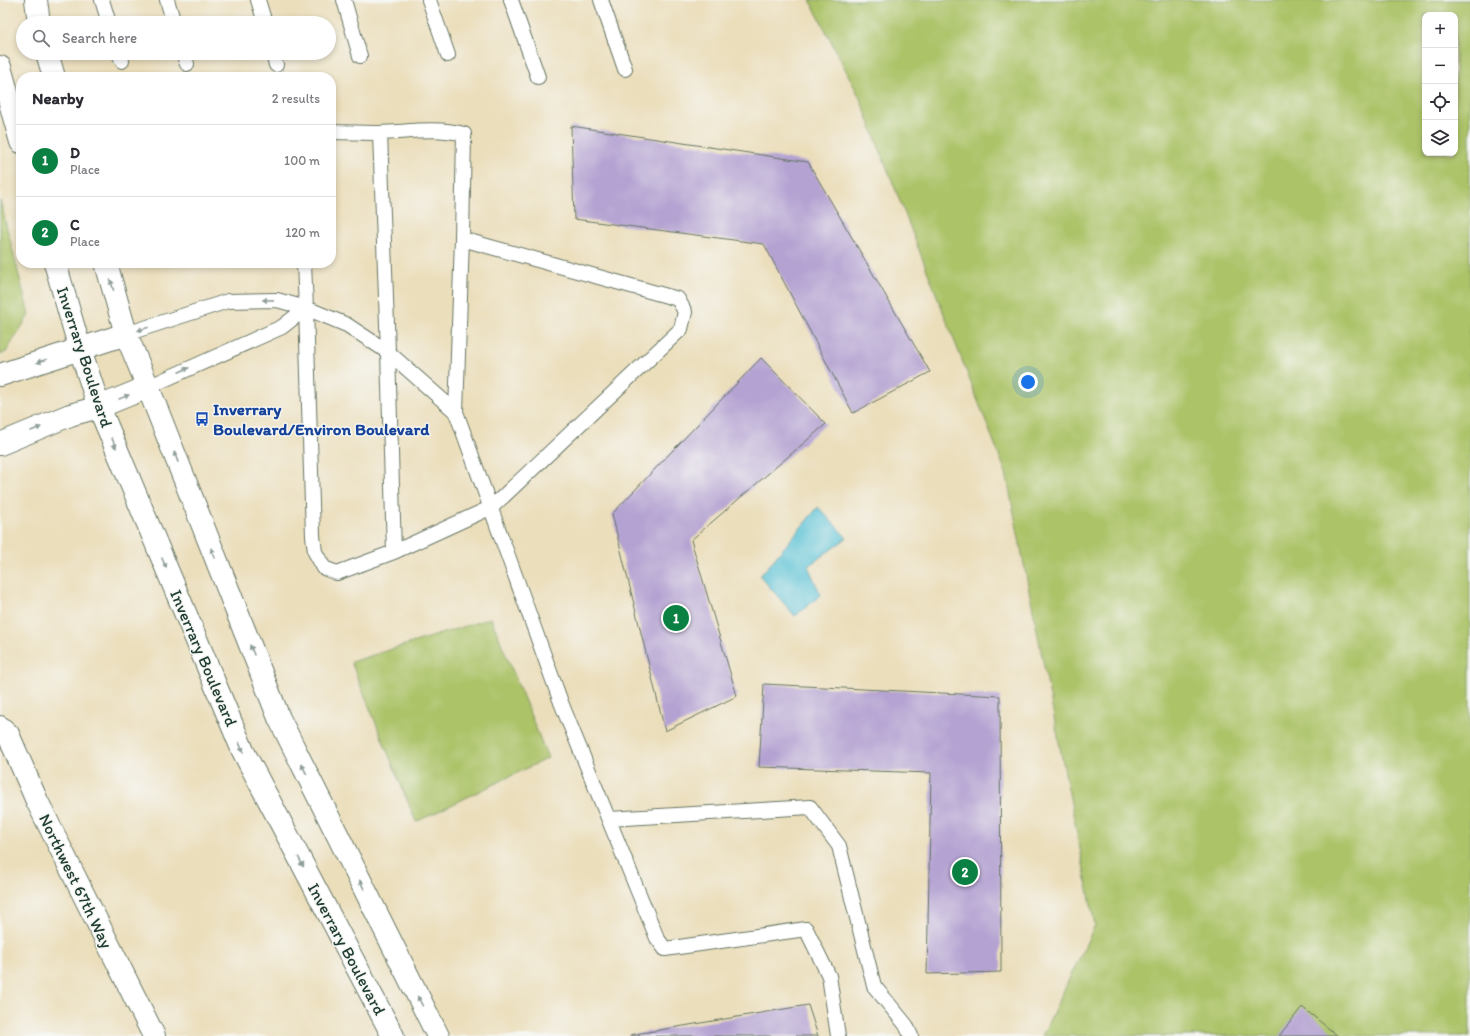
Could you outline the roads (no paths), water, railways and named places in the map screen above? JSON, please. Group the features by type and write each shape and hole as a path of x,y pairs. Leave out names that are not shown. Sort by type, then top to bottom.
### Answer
{"street":[{"path":"36,0 38,16"},
{"path":"49,60 53,72"},
{"path":"0,67 16,124"},
{"name":"Inverrary Boulevard","path":"56,268 99,407 243,752 393,1036"},
{"path":"107,268 126,334 278,718 438,1036"},
{"path":"0,375 126,334"},
{"path":"0,444 70,415 99,407 148,387"},
{"name":"Northwest 67th Way","path":"0,727 8,734 37,801 154,1036"}],"lane":[{"path":"167,0 172,16"},
{"path":"258,0 263,16"},
{"path":"344,0 360,56"},
{"path":"429,0 448,55"},
{"path":"511,0 538,77"},
{"path":"601,0 625,69"},
{"path":"106,1 108,16"},
{"path":"336,132 357,131 380,133 424,129 450,131 464,134 456,412 492,507 562,705 657,938 665,949 806,929 829,976 838,1036"},
{"path":"380,133 394,552"},
{"path":"304,268 312,528 315,552 324,568 337,574 394,552 492,507 680,329 685,312 678,300 462,239"},
{"path":"126,334 228,301 277,300 306,308 348,325 388,352 456,412"},
{"path":"148,387 282,327 306,308"},
{"path":"609,819 810,807 840,846 874,986 906,1026 911,1036"}],"water":[{"path":"818,507 847,538 808,566 821,595 795,616 760,576"}],"place":[{"name":"Inverrary Boulevard/Environ Boulevard","path":"202,419"},
{"name":"D","path":"676,618"},
{"name":"C","path":"965,872"}]}
